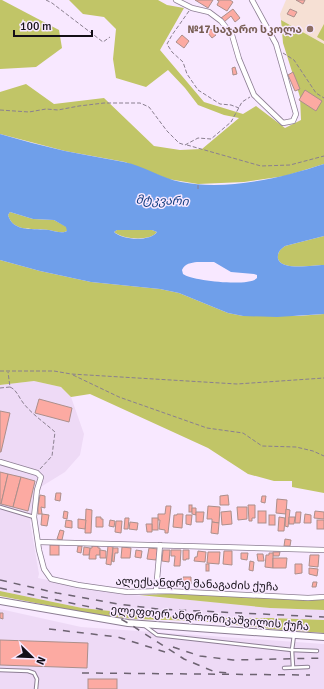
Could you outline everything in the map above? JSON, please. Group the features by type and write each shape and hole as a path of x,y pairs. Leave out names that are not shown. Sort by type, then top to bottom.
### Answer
{"main road":[{"name":"ელეფთერ ანდრონიკაშვილის ქუჩა","path":"0,601 128,623 324,637"}],"street":[{"path":"176,0 192,8 209,12 221,22 232,35 239,59 254,95 283,123 292,121 296,114 277,48 252,0"},
{"path":"0,462 37,473"},
{"name":"ალექსანდრე მანაგაძის ქუჩა","path":"37,473 41,477 37,490 34,517 44,568 51,579 78,585 127,592 156,591 324,597"},
{"path":"39,542 324,550"},
{"path":"156,591 160,545"}],"lane":[{"path":"0,507 34,517"},
{"path":"143,624 157,635 292,650 318,651"},
{"path":"293,667 292,650 294,635"},
{"path":"284,668 308,667"},
{"path":"0,670 28,671 34,673 37,679 36,689"}],"path":[{"path":"46,0 103,42 110,37"},
{"path":"192,8 172,34 168,44 172,52 183,62 187,74 198,90 220,104 231,104 239,108"},
{"path":"277,48 294,60 316,93 324,98"},
{"path":"186,145 198,138 211,139 231,122 242,102 254,95"},
{"path":"0,110 29,112 46,109 58,110 104,103 140,103 149,107 167,131 179,143 261,166 290,165 324,156"},
{"path":"198,184 198,189"},
{"path":"0,372 54,371 71,374 237,384 324,378"},
{"path":"8,372 10,387"},
{"path":"71,374 119,397 201,426 243,433 262,446 296,447 313,451 324,456"},
{"path":"0,388 10,387 15,389 24,404 55,432 52,456 43,464 37,473"}],"shaded area":[{"name":"№17 საჯარო სკოლა","path":"286,0 324,0 324,44 281,20 280,14"},
{"path":"34,381 61,387 71,397 84,434 80,455 65,472 39,488 30,522 39,574 38,578 119,594 270,608 324,610 324,620 196,618 148,615 82,608 0,591 0,385"},
{"path":"0,609 81,627 324,644 324,689 0,689"}],"green space":[{"path":"0,0 59,30 62,48 36,67 0,69"},
{"path":"69,0 158,0 167,5 184,8 160,50 204,102 243,114 256,106 285,128 301,120 300,97 283,43 281,20 324,44 324,164 285,176 244,182 198,184 168,179 125,162 65,151 0,134 0,92 26,84 54,104 104,98 154,146 180,150 202,149 239,118 224,115 198,105 168,70 146,87 116,78 113,59 116,29 104,17 83,14"},
{"path":"324,24 324,41 317,37"},
{"path":"10,212 33,219 54,220 67,227 67,231 61,232 19,227 11,221 8,215"},
{"path":"117,230 152,230 157,232 148,237 129,238 114,232"},
{"path":"324,236 324,265 291,266 281,263 278,259 279,253 285,246"},
{"path":"0,260 40,271 91,282 160,289 179,293 228,313 243,316 298,316 324,314 324,493 292,487 292,481 274,481 248,474 208,448 90,394 71,397 61,387 34,381 0,385"},
{"path":"0,591 82,608 148,615 196,618 324,620 324,633 200,621 134,619 97,615 0,596"},
{"path":"211,594 324,600 324,610 270,608 139,595"}],"water":[{"name":"მტკვარი","path":"0,134 65,151 131,164 166,178 181,182 199,184 217,185 254,182 290,174 324,164 324,236 285,246 278,254 278,259 281,263 291,266 324,265 324,314 277,317 243,316 228,313 179,293 160,289 91,282 40,271 0,260","holes":["10,212 33,219 54,220 66,227 67,231 61,232 19,227 11,221 8,215","117,230 152,230 157,232 142,239 123,237 114,232","197,262 214,262 231,272 254,274 257,275 257,278 252,281 233,283 197,279 183,274 182,270 188,264"]}],"building":[{"path":"195,0 213,0 208,8"},
{"path":"217,0 230,0 233,2 227,11 217,5 219,1"},
{"path":"296,0 305,0 303,4"},
{"path":"233,9 240,18 235,22 231,16 224,22 221,18"},
{"path":"290,9 297,12 294,17 287,14"},
{"path":"211,29 216,35 212,38 207,32"},
{"path":"182,35 189,41 184,48 176,42"},
{"path":"235,67 237,74 233,75 232,68"},
{"path":"293,72 300,89 295,91 288,75"},
{"path":"305,90 322,101 316,111 299,100"},
{"path":"39,399 72,408 69,422 35,413"},
{"path":"0,411 10,413 1,452 0,452"},
{"path":"0,472 8,474 1,504 0,504"},
{"path":"8,474 21,477 13,507 1,504"},
{"path":"21,477 35,481 28,511 13,507"},
{"path":"56,493 61,493 60,501 55,500"},
{"path":"40,495 45,496 45,508 41,507 42,514 38,514 38,507"},
{"path":"228,495 229,505 220,505 220,496"},
{"path":"262,496 266,496 265,503 261,502"},
{"path":"277,499 287,500 286,514 276,513"},
{"path":"189,505 192,505 192,512 189,512"},
{"path":"248,505 255,505 255,518 252,518 252,521 249,521"},
{"path":"166,506 171,506 168,533 165,533 165,530 159,529 160,520 158,520 158,514 165,514"},
{"path":"208,506 220,507 219,523 212,522 212,519 207,519"},
{"path":"237,507 247,507 247,519 238,520"},
{"path":"192,508 196,508 196,515 192,514"},
{"path":"86,509 92,510 91,533 85,533"},
{"path":"286,509 290,510 288,527 285,526"},
{"path":"64,511 68,512 67,519 63,518"},
{"path":"231,511 232,524 222,525 221,512"},
{"path":"258,511 266,511 266,523 258,523"},
{"path":"315,511 324,512 324,519 314,518"},
{"path":"196,512 204,512 203,522 196,522"},
{"path":"296,512 301,512 300,523 295,523"},
{"path":"42,514 49,515 47,526 41,525"},
{"path":"183,514 182,528 173,527 174,515"},
{"path":"305,514 311,515 311,523 304,523"},
{"path":"186,515 192,515 191,525 186,524"},
{"path":"269,515 275,515 275,525 269,525"},
{"path":"96,517 101,517 101,519 103,519 103,527 96,527"},
{"path":"279,517 285,518 284,531 278,531"},
{"path":"289,517 295,517 294,524 289,524"},
{"path":"125,518 129,518 128,529 124,529"},
{"path":"152,518 158,518 158,530 152,530"},
{"path":"78,519 86,520 85,529 78,528"},
{"path":"66,520 72,521 72,528 65,527"},
{"path":"110,520 115,521 114,527 109,526"},
{"path":"317,520 324,520 324,529 317,529"},
{"path":"116,521 122,521 121,533 115,532"},
{"path":"130,522 138,523 137,530 129,529"},
{"path":"212,522 219,523 218,534 211,533"},
{"path":"146,524 152,524 152,532 147,532"},
{"path":"60,530 64,531 62,540 57,539"},
{"path":"285,539 291,540 290,546 284,546"},
{"path":"50,545 59,545 59,555 50,555"},
{"path":"78,546 82,546 81,553 77,552"},
{"path":"92,546 98,546 98,548 100,548 100,555 96,555 96,559 89,559 90,548 92,548"},
{"path":"108,546 113,547 111,565 106,564"},
{"path":"84,547 90,548 89,555 83,555"},
{"path":"122,547 131,548 130,558 121,558"},
{"path":"113,548 118,548 118,553 115,553 114,562 112,561"},
{"path":"149,548 158,549 156,560 147,559"},
{"path":"100,550 106,551 106,558 100,558"},
{"path":"136,550 142,551 141,558 135,557"},
{"path":"163,550 170,550 169,562 162,561"},
{"path":"171,550 181,550 180,566 174,566 175,556 171,556"},
{"path":"183,550 189,550 189,559 183,560"},
{"path":"198,551 206,552 205,562 194,561 195,557 197,557"},
{"path":"224,551 232,551 232,565 223,564"},
{"path":"208,552 220,552 219,564 207,563"},
{"path":"273,552 280,552 279,556 273,556"},
{"path":"241,553 248,553 247,560 241,559"},
{"path":"269,553 273,553 273,568 265,567 266,555 269,555"},
{"path":"257,554 263,554 264,561 258,561"},
{"path":"310,555 319,555 318,567 309,566"},
{"path":"273,558 287,558 286,568 273,568"},
{"path":"250,561 254,562 253,571 249,570"},
{"path":"206,564 209,564 209,571 206,571"},
{"path":"295,564 302,564 302,573 295,574"},
{"path":"309,568 318,569 317,576 309,574"},
{"path":"183,577 191,577 191,584 183,583"},
{"path":"313,582 317,582 316,587 312,587"},
{"path":"264,584 268,584 268,588 264,588"},
{"path":"0,613 3,613 3,619 0,618"},
{"path":"0,640 88,643 87,668 0,665"},
{"path":"88,679 117,679 117,689 88,689"}],"railway":[{"path":"0,580 57,593 118,604 158,609 324,617"},
{"path":"0,588 104,610 128,623 184,659 215,672 231,673"},
{"path":"49,629 118,637 165,652"},
{"path":"173,647 200,656 233,660 324,658"},
{"path":"82,673 310,675"}],"place":[{"name":"№17 საჯარო სკოლა","path":"310,29"}]}
